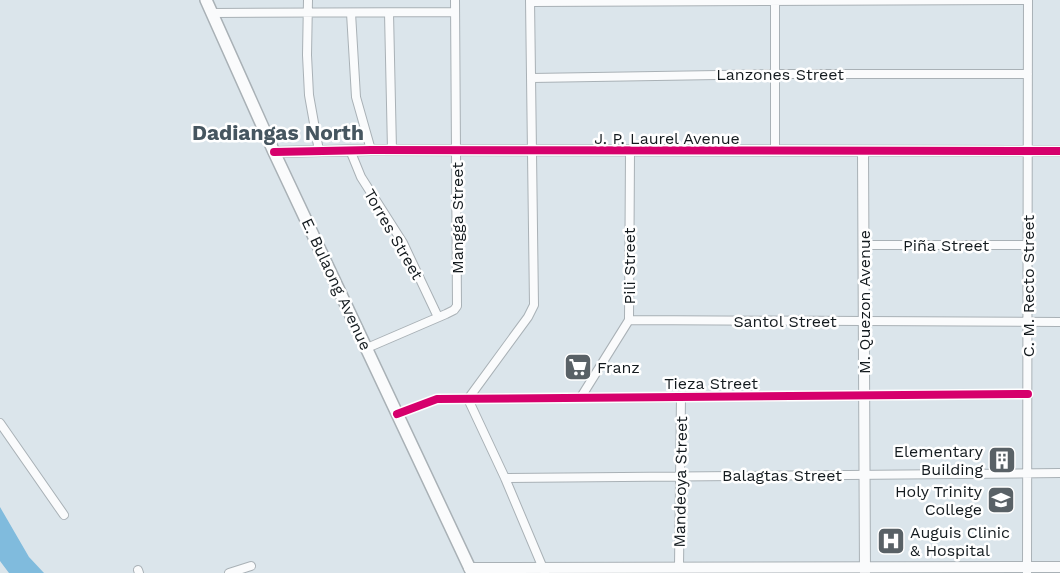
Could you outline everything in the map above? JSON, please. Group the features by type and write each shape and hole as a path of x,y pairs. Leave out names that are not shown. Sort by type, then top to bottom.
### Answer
{"main road":[{"name":"E. Bulaong Avenue","path":"206,0 274,152 470,570"}],"street":[{"path":"308,0 307,55 310,95 319,151"},
{"name":"Mangga Street","path":"367,348 454,310 457,306 455,0"},
{"path":"544,570 505,478 468,399 528,317 534,305 530,1 1024,0"},
{"name":"C. M. Recto Street","path":"1027,570 1028,0"},
{"path":"775,1 775,151"},
{"path":"212,13 455,12"},
{"path":"351,13 356,97 371,150"},
{"path":"389,13 392,150"},
{"name":"Lanzones Street","path":"532,78 775,74 1028,74"},
{"name":"J. P. Laurel Avenue","path":"274,152 350,150 1060,152"},
{"name":"Torres Street","path":"350,150 361,177 403,243 438,317"},
{"name":"Pili Street","path":"581,397 629,320 630,152"},
{"name":"M. Quezon Avenue","path":"863,152 865,570"},
{"name":"Piña Street","path":"864,246 1028,246"},
{"name":"Santol Street","path":"629,320 1060,322"},
{"name":"Tieza Street","path":"396,414 437,399 865,397 1028,394"},
{"name":"Mandeoya Street","path":"679,567 681,397"},
{"path":"0,423 64,515"},
{"name":"Balagtas Street","path":"505,478 1060,473"},
{"path":"229,573 251,566"},
{"path":"470,570 679,567 1027,570 1060,567"}],"water":[{"path":"0,507 29,557 44,573 9,573 0,561"}],"cycle path":[{"path":"274,152 371,150 1060,151"},
{"path":"397,414 437,399 1028,394"}],"place":[{"name":"Franz","path":"578,367"},
{"name":"Elementary Building","path":"1002,460"},
{"name":"Holy Trinity College","path":"1001,500"},
{"name":"Auguis Clinic & Hospital","path":"891,541"}],"district":[{"name":"Dadiangas North","path":"278,133"}]}
